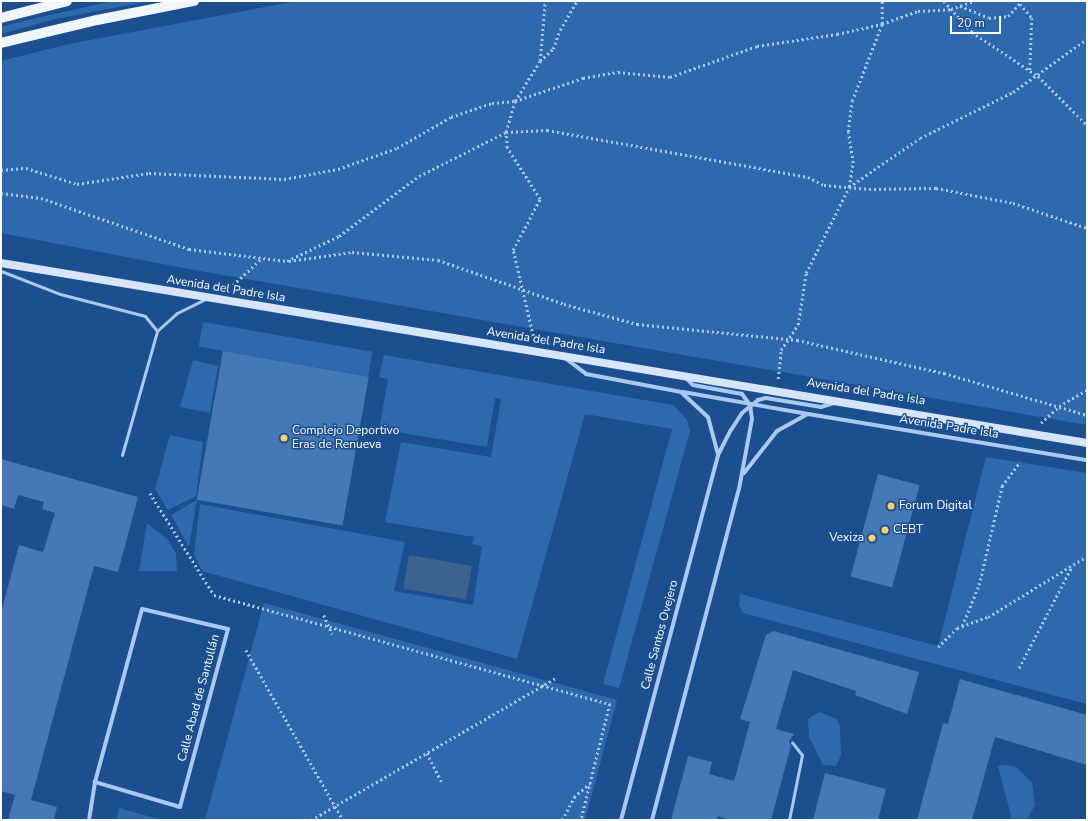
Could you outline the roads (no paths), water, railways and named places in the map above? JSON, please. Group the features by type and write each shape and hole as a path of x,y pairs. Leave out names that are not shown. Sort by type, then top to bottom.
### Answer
{"main road":[{"path":"1,18 67,1"},
{"path":"1,43 97,20 194,1"},
{"name":"Avenida del Padre Isla","path":"1,263 207,299 560,354 686,377 844,400 1087,443"}],"street":[{"path":"560,354 586,374 681,392"},
{"path":"652,820 742,475 750,435 750,404 742,394 693,385 686,377"},
{"name":"Avenida Padre Isla","path":"681,392 1087,460"},
{"name":"Calle Santos Ovejero","path":"681,392 708,417 718,455"},
{"path":"750,404 766,398 821,406 844,400"},
{"name":"Calle Santos Ovejero","path":"621,820 718,455 731,430 750,404"},
{"path":"742,475 777,431 808,414"},
{"name":"Calle Abad de Santullán","path":"89,820 95,782 142,609 228,629 180,806 95,782"}],"lane":[{"path":"1,271 60,294 145,316 157,331"},
{"path":"122,455 157,331 177,313 207,299"},
{"path":"789,820 802,756 792,742"}],"place":[{"name":"Complejo Deportivo Eras de Renueva","path":"284,438"},
{"name":"Forum Digital","path":"891,506"},
{"name":"CEBT","path":"885,530"},
{"name":"Vexiza","path":"872,538"}]}
